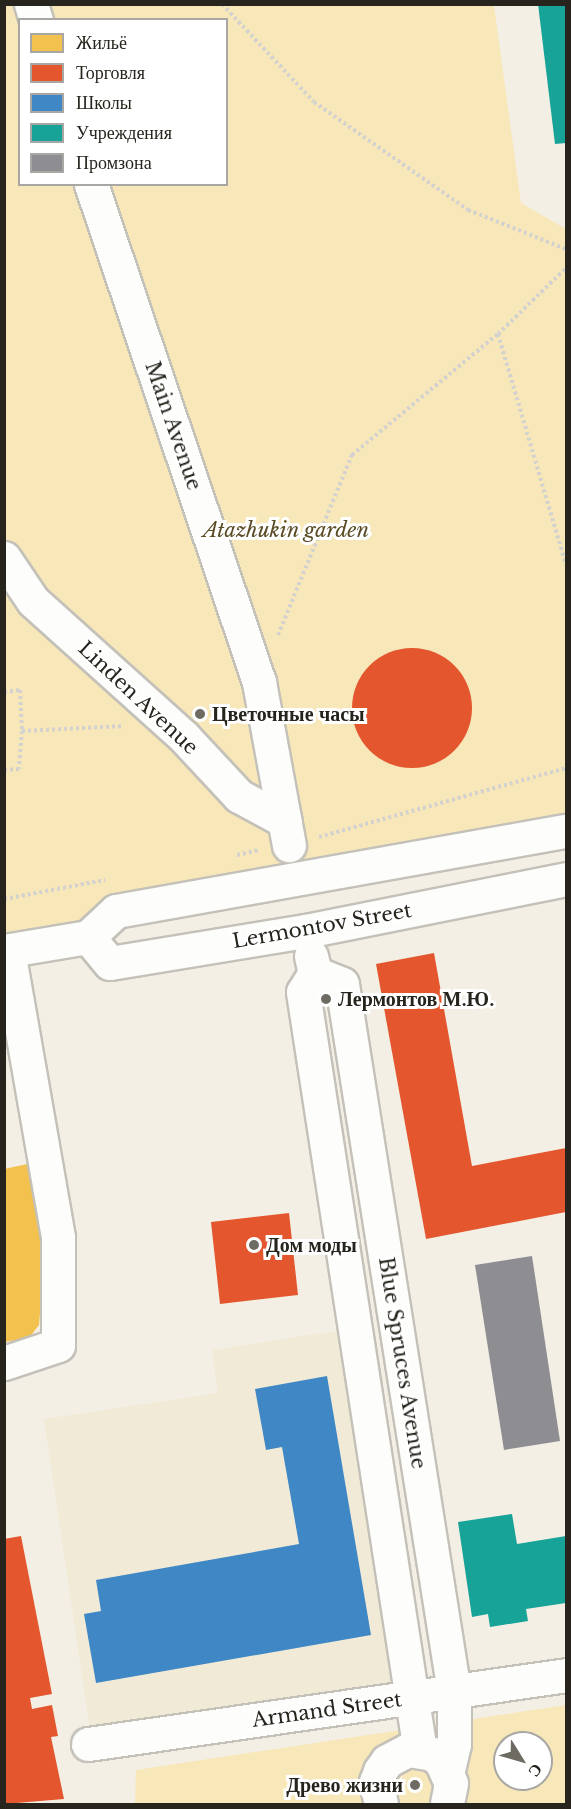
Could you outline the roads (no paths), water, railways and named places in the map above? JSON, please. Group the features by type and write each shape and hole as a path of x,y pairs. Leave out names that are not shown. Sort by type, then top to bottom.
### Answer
{"street":[{"name":"Main Avenue","path":"92,186 258,682 287,833"},
{"name":"Linden Avenue","path":"4,558 33,601 169,724 239,796 287,833"},
{"path":"4,1363 58,1345 58,1237 17,1081 6,951 88,937 116,910 555,834 559,880"},
{"name":"Lermontov Street","path":"88,937 110,963 306,931 559,880"},
{"name":"Blue Spruces Avenue","path":"420,1750 414,1697 303,992 313,964 342,984 454,1692 454,1744 448,1772 451,1783 447,1804"},
{"name":"Armand Street","path":"88,1744 567,1675"},
{"path":"381,1804 376,1782 387,1761 397,1754 420,1750 441,1761 448,1772"}],"place":[{"name":"Цветочные часы","path":"200,714"},
{"name":"Лермонтов М.Ю.","path":"326,999"},
{"name":"Дом моды","path":"254,1245"},
{"name":"Древо жизни","path":"415,1785"}],"park label":[{"name":"Atazhukin garden","path":"286,530"}]}
